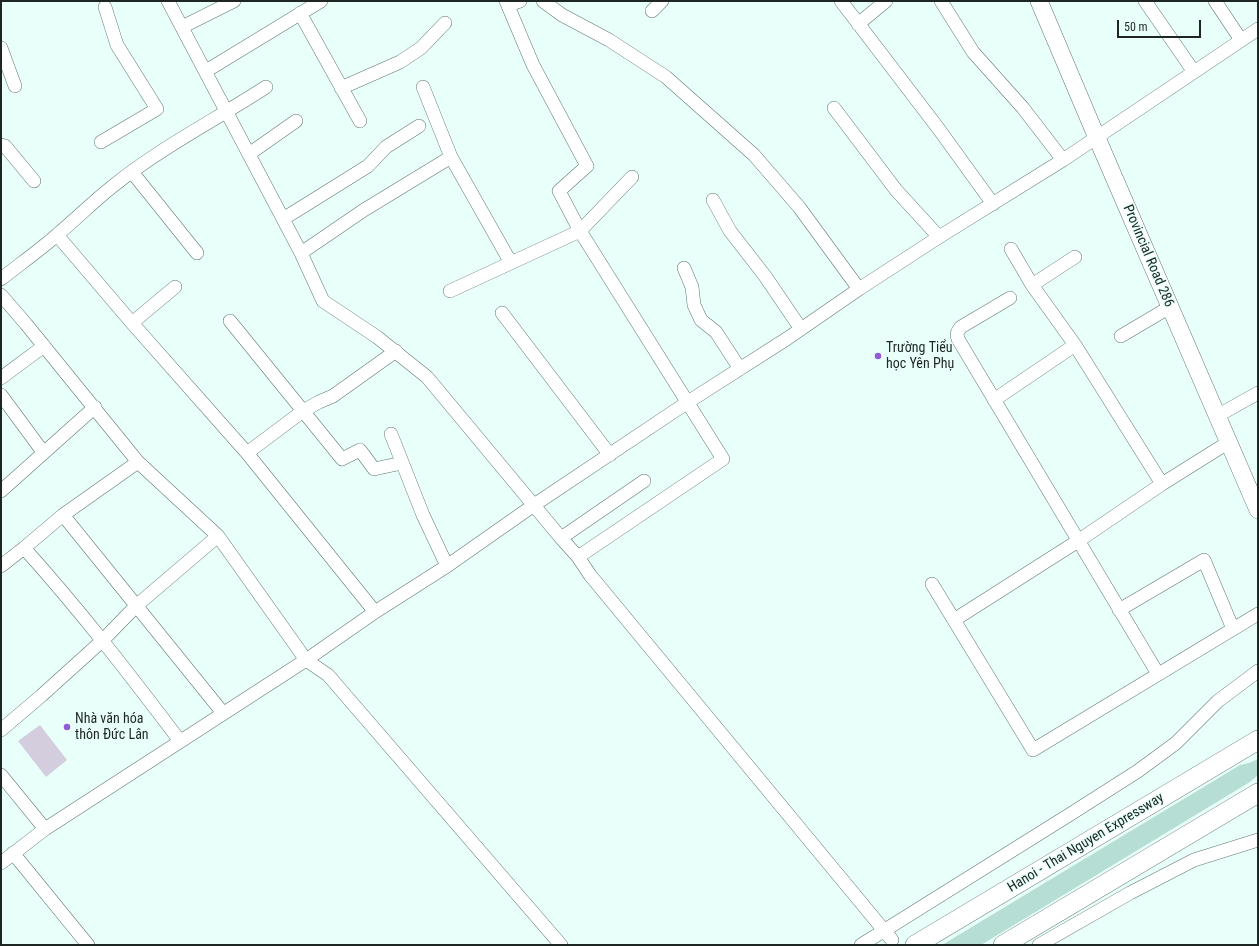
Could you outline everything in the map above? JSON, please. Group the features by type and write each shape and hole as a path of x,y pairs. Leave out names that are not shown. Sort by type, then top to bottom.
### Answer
{"highway":[{"name":"Hanoi - Thai Nguyen Expressway","path":"915,945 1258,740"},
{"path":"1003,945 1258,793"}],"main road":[{"name":"Provincial Road 286","path":"1039,1 1258,510"}],"street":[{"path":"168,1 301,253 323,301 377,337 427,377 578,557 590,575 888,935"},
{"path":"182,27 234,1"},
{"path":"543,1 562,15 609,40 666,77 754,155 799,207 859,289"},
{"path":"652,10 662,1"},
{"path":"841,1 938,128 993,204"},
{"path":"858,24 879,5 886,1"},
{"path":"941,1 973,52 1023,108 1064,160"},
{"path":"1145,1 1194,72"},
{"path":"1215,1 1241,40"},
{"path":"511,2 533,65 587,166 559,191 580,231 723,459 578,557"},
{"path":"206,71 314,3"},
{"path":"101,142 157,109 118,45 105,7"},
{"path":"300,13 360,121"},
{"path":"341,88 400,62 421,48 445,23"},
{"path":"1,863 45,829 306,660 374,612 447,566 534,505 610,456 688,402 939,237 1064,160 1258,29"},
{"path":"1,48 15,86"},
{"path":"1,279 57,235 113,186 132,172 180,140 266,87"},
{"path":"423,87 451,157 512,263"},
{"path":"834,108 896,190 939,237"},
{"path":"249,154 296,121"},
{"path":"283,219 368,166 386,147 419,126"},
{"path":"1,145 5,146 34,181"},
{"path":"301,253 364,210 451,157"},
{"path":"132,172 197,253"},
{"path":"450,291 580,231 632,177"},
{"path":"713,200 730,231 765,276 801,329"},
{"path":"57,235 132,323 247,453 374,612"},
{"path":"1011,249 1032,285 1075,345 1162,484"},
{"path":"1032,285 1075,257"},
{"path":"684,268 692,286 694,305 701,320 716,332 740,369"},
{"path":"132,323 175,287"},
{"path":"1,295 138,462 218,536 306,660 328,675 561,945"},
{"path":"1010,298 961,327 958,330 957,335 960,344 1158,674"},
{"path":"1121,336 1170,307"},
{"path":"502,313 610,456"},
{"path":"230,320 342,459 360,450 374,469 402,463"},
{"path":"994,400 1075,345"},
{"path":"1,378 44,346"},
{"path":"247,453 303,412 318,402 333,396 396,351"},
{"path":"1217,416 1258,393"},
{"path":"1,394 43,452"},
{"path":"1,491 94,407"},
{"path":"390,434 422,515 447,566"},
{"path":"954,620 1229,442"},
{"path":"1,566 63,515 138,462"},
{"path":"561,538 644,481"},
{"path":"63,515 223,713"},
{"path":"1,730 103,640 136,606 218,536"},
{"path":"24,548 61,589 103,640 180,741"},
{"path":"1119,610 1204,560 1233,629"},
{"path":"932,584 1033,750 1258,614"},
{"path":"861,945 888,935 1138,770 1176,743 1218,701 1258,671"},
{"path":"1,775 45,829"},
{"path":"1039,945 1130,893 1194,860 1258,840"},
{"path":"13,853 88,945"}],"green space":[{"path":"1258,759 1258,775 1250,782 981,945 942,945 1240,765"}],"building":[{"path":"40,725 67,760 46,777 18,741"}],"place":[{"name":"Trường Tiểu học Yên Phụ","path":"878,356"},
{"name":"Nhà văn hóa thôn Đức Lân","path":"67,727"}]}
